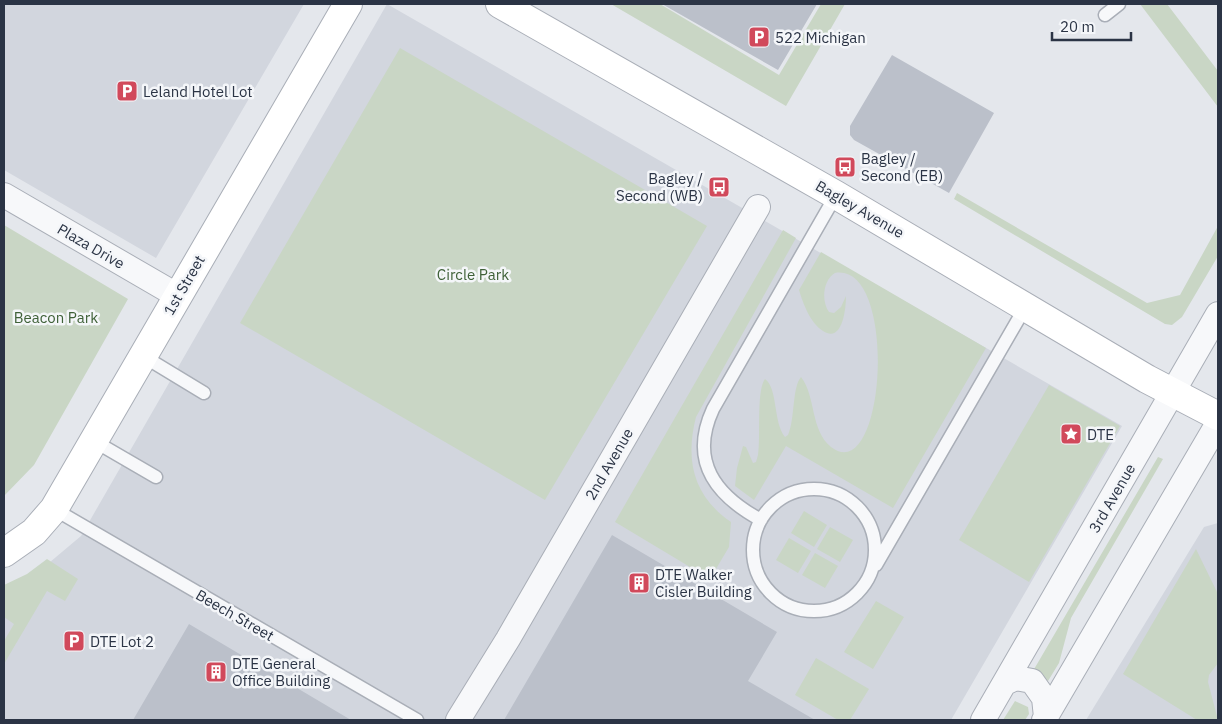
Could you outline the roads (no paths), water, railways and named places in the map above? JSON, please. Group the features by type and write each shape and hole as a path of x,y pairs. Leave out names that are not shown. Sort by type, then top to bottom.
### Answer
{"street":[{"name":"1st Street","path":"4,553 34,532 54,509 348,4"},
{"name":"Bagley Avenue","path":"500,4 836,194 1147,379 1218,416"},
{"name":"Plaza Drive","path":"4,195 178,296"},
{"name":"2nd Avenue","path":"458,720 513,630 758,207"},
{"name":"3rd Avenue","path":"983,720 1218,314"},
{"path":"1045,719 1218,423"},
{"path":"1005,683 1016,678 1032,681 1044,698 1045,719"}],"lane":[{"path":"1104,15 1119,4"},
{"path":"761,520 734,504 711,478 704,454 705,430 713,409 836,194"},
{"path":"868,580 876,552 872,532 863,514 840,494 820,489 800,490 773,504 761,520 753,546 754,564 766,589 788,606 806,611 833,609 856,595 868,580 1026,306"},
{"path":"143,356 204,393"},
{"path":"94,440 156,477"},
{"name":"Beech Street","path":"54,509 417,720"}],"place":[{"name":"522 Michigan","path":"759,37"},
{"name":"Leland Hotel Lot","path":"127,91"},
{"name":"Bagley / Second (EB)","path":"845,167"},
{"name":"Bagley / Second (WB)","path":"719,187"},
{"name":"DTE","path":"1071,434"},
{"name":"DTE Walker Cisler Building","path":"639,583"},
{"name":"DTE Lot 2","path":"74,641"},
{"name":"DTE General Office Building","path":"216,672"}],"park label":[{"name":"Circle Park","path":"473,274"},
{"name":"Beacon Park","path":"56,317"}]}
